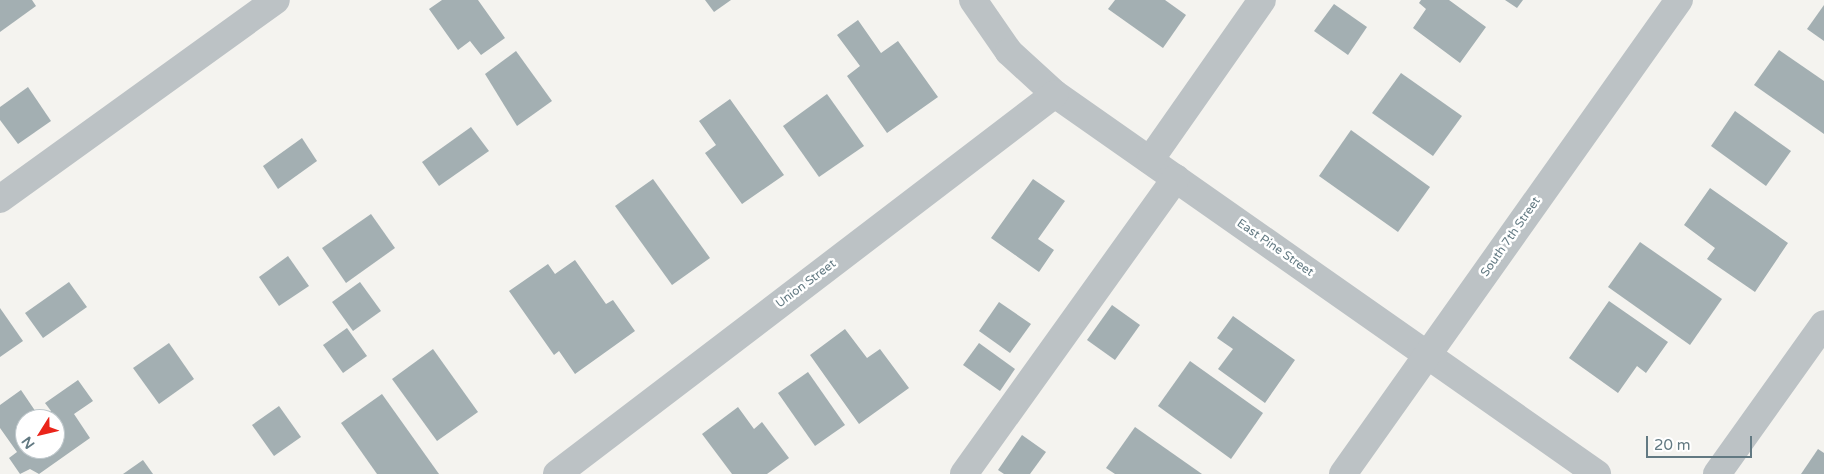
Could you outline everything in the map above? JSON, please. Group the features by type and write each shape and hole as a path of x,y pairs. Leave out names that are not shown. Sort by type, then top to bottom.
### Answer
{"street":[{"path":"0,199 276,0"},
{"name":"East Pine Street","path":"973,0 1009,52 1055,94 1597,474"},
{"path":"1150,160 1262,0"},
{"name":"South 7th Street","path":"1343,474 1679,0"},
{"name":"Union Street","path":"558,474 1055,94"},
{"path":"964,474 1176,178"},
{"path":"1717,474 1824,324"}],"building":[{"path":"0,0 32,0 36,6 0,32"},
{"path":"442,0 478,0 505,38 481,55 470,41 458,50 429,9"},
{"path":"705,0 731,0 714,12"},
{"path":"1115,0 1165,0 1186,15 1163,48 1108,9"},
{"path":"1421,0 1449,0 1486,27 1460,63 1413,28 1426,9 1419,3"},
{"path":"1505,0 1523,0 1517,8"},
{"path":"1334,4 1367,27 1348,55 1314,31"},
{"path":"1824,5 1824,41 1807,29"},
{"path":"858,20 881,53 898,41 938,97 887,133 847,76 860,66 837,35"},
{"path":"1779,50 1824,81 1824,134 1754,85"},
{"path":"516,51 552,101 517,126 485,74"},
{"path":"1401,73 1462,116 1433,156 1372,113"},
{"path":"28,87 51,121 18,144 0,120 0,107"},
{"path":"827,94 864,146 819,177 783,126"},
{"path":"730,99 784,175 742,204 705,153 716,145 699,121"},
{"path":"1735,111 1791,151 1766,186 1711,146"},
{"path":"471,127 489,151 439,186 422,162"},
{"path":"1351,130 1430,187 1398,232 1319,176"},
{"path":"302,138 317,161 278,189 263,166"},
{"path":"653,179 710,258 672,285 615,206"},
{"path":"1033,179 1065,201 1038,239 1054,250 1039,272 991,238"},
{"path":"1710,188 1788,243 1755,292 1707,259 1715,248 1684,225"},
{"path":"371,214 395,248 346,283 322,248"},
{"path":"1640,242 1722,299 1690,345 1608,287"},
{"path":"288,256 309,286 279,306 259,277"},
{"path":"575,260 606,304 613,300 635,331 575,374 559,351 554,355 509,291 548,264 555,274"},
{"path":"69,282 87,307 43,338 25,313"},
{"path":"360,282 381,311 353,331 332,302"},
{"path":"1609,301 1668,342 1646,373 1637,366 1618,393 1569,358"},
{"path":"999,302 1031,324 1010,353 979,331"},
{"path":"1112,305 1140,325 1115,360 1087,340"},
{"path":"0,308 23,341 0,357"},
{"path":"1233,316 1295,360 1265,403 1218,369 1233,349 1217,338"},
{"path":"347,328 367,356 343,373 323,345"},
{"path":"845,329 867,358 880,349 909,388 859,424 810,355"},
{"path":"169,343 194,379 159,404 133,368"},
{"path":"979,343 1015,369 1000,391 963,365"},
{"path":"433,349 478,412 437,441 392,379"},
{"path":"1190,361 1263,413 1231,459 1158,406"},
{"path":"808,372 845,425 815,446 778,393"},
{"path":"78,380 93,401 74,414 90,438 65,456 65,409 50,409 45,403"},
{"path":"21,390 34,409 15,409 15,449 0,428 0,405"},
{"path":"382,394 439,474 377,474 341,423"},
{"path":"279,406 301,437 274,456 252,425"},
{"path":"738,407 754,429 762,422 789,458 767,474 732,474 702,434"},
{"path":"1135,427 1202,474 1115,474 1106,468"},
{"path":"1022,435 1046,452 1030,474 1004,474 998,470"},
{"path":"1818,449 1824,453 1824,474 1801,474"},
{"path":"15,454 15,459 60,459 39,474 30,469 20,474 9,458"},
{"path":"143,460 153,474 123,474"}]}
